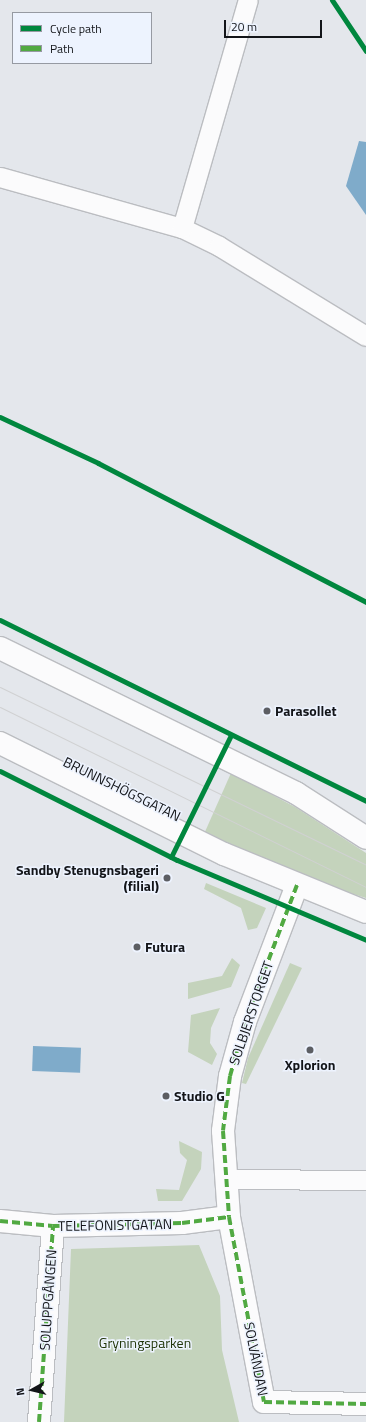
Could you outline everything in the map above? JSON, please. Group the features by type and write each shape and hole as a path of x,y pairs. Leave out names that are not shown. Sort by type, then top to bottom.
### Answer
{"street":[{"path":"0,648 289,789 366,838"},
{"name":"BRUNNSHÖGSGATAN","path":"0,743 224,854 297,886 366,912"},
{"name":"SOLBJERSTORGET","path":"229,1217 224,1130 230,1076 245,1022 297,886"},
{"name":"TELEFONISTGATAN","path":"0,1221 53,1226 182,1223 229,1217"},
{"name":"SOLVÄNDAN","path":"229,1217 264,1402 366,1404"},
{"name":"SOLUPPGÅNGEN","path":"39,1422 53,1226"}],"lane":[{"path":"182,228 248,0"},
{"path":"0,178 182,228 218,246 366,336"},
{"path":"226,1179 366,1180"}],"green space":[{"path":"231,773 295,807 366,853 366,898 277,870 204,834"},
{"path":"206,883 266,908 257,928 248,930 241,908 204,889"},
{"path":"232,958 240,965 231,987 188,999 188,983 222,976"},
{"path":"290,963 302,968 246,1084 242,1083 248,1058"},
{"path":"220,1008 211,1028 210,1043 217,1054 212,1065 188,1052 191,1015"},
{"path":"179,1141 202,1152 201,1169 182,1201 158,1201 156,1189 179,1190 187,1160 180,1153"},
{"name":"Gryningsparken","path":"199,1245 220,1296 222,1350 239,1422 64,1422 71,1249"}],"water":[{"path":"359,141 366,142 366,215 346,186"},
{"path":"33,1046 81,1048 80,1073 32,1071"}],"tram line":[{"path":"0,687 366,865"},
{"path":"0,707 366,887"}],"marked path":[{"path":"297,885 245,1022 230,1076 223,1131 229,1217 264,1402 366,1404"},
{"path":"0,1221 53,1226 182,1223 229,1217"},
{"path":"39,1422 53,1226"}],"cycle path":[{"path":"332,0 366,51"},
{"path":"0,417 98,463 366,602"},
{"path":"0,620 366,801"},
{"path":"171,857 231,735"},
{"path":"0,771 177,860 366,940"}],"place":[{"name":"Parasollet","path":"267,711"},
{"name":"Sandby Stenugnsbageri (filial)","path":"167,878"},
{"name":"Futura","path":"137,947"},
{"name":"Xplorion","path":"310,1050"},
{"name":"Studio G","path":"166,1096"}]}
